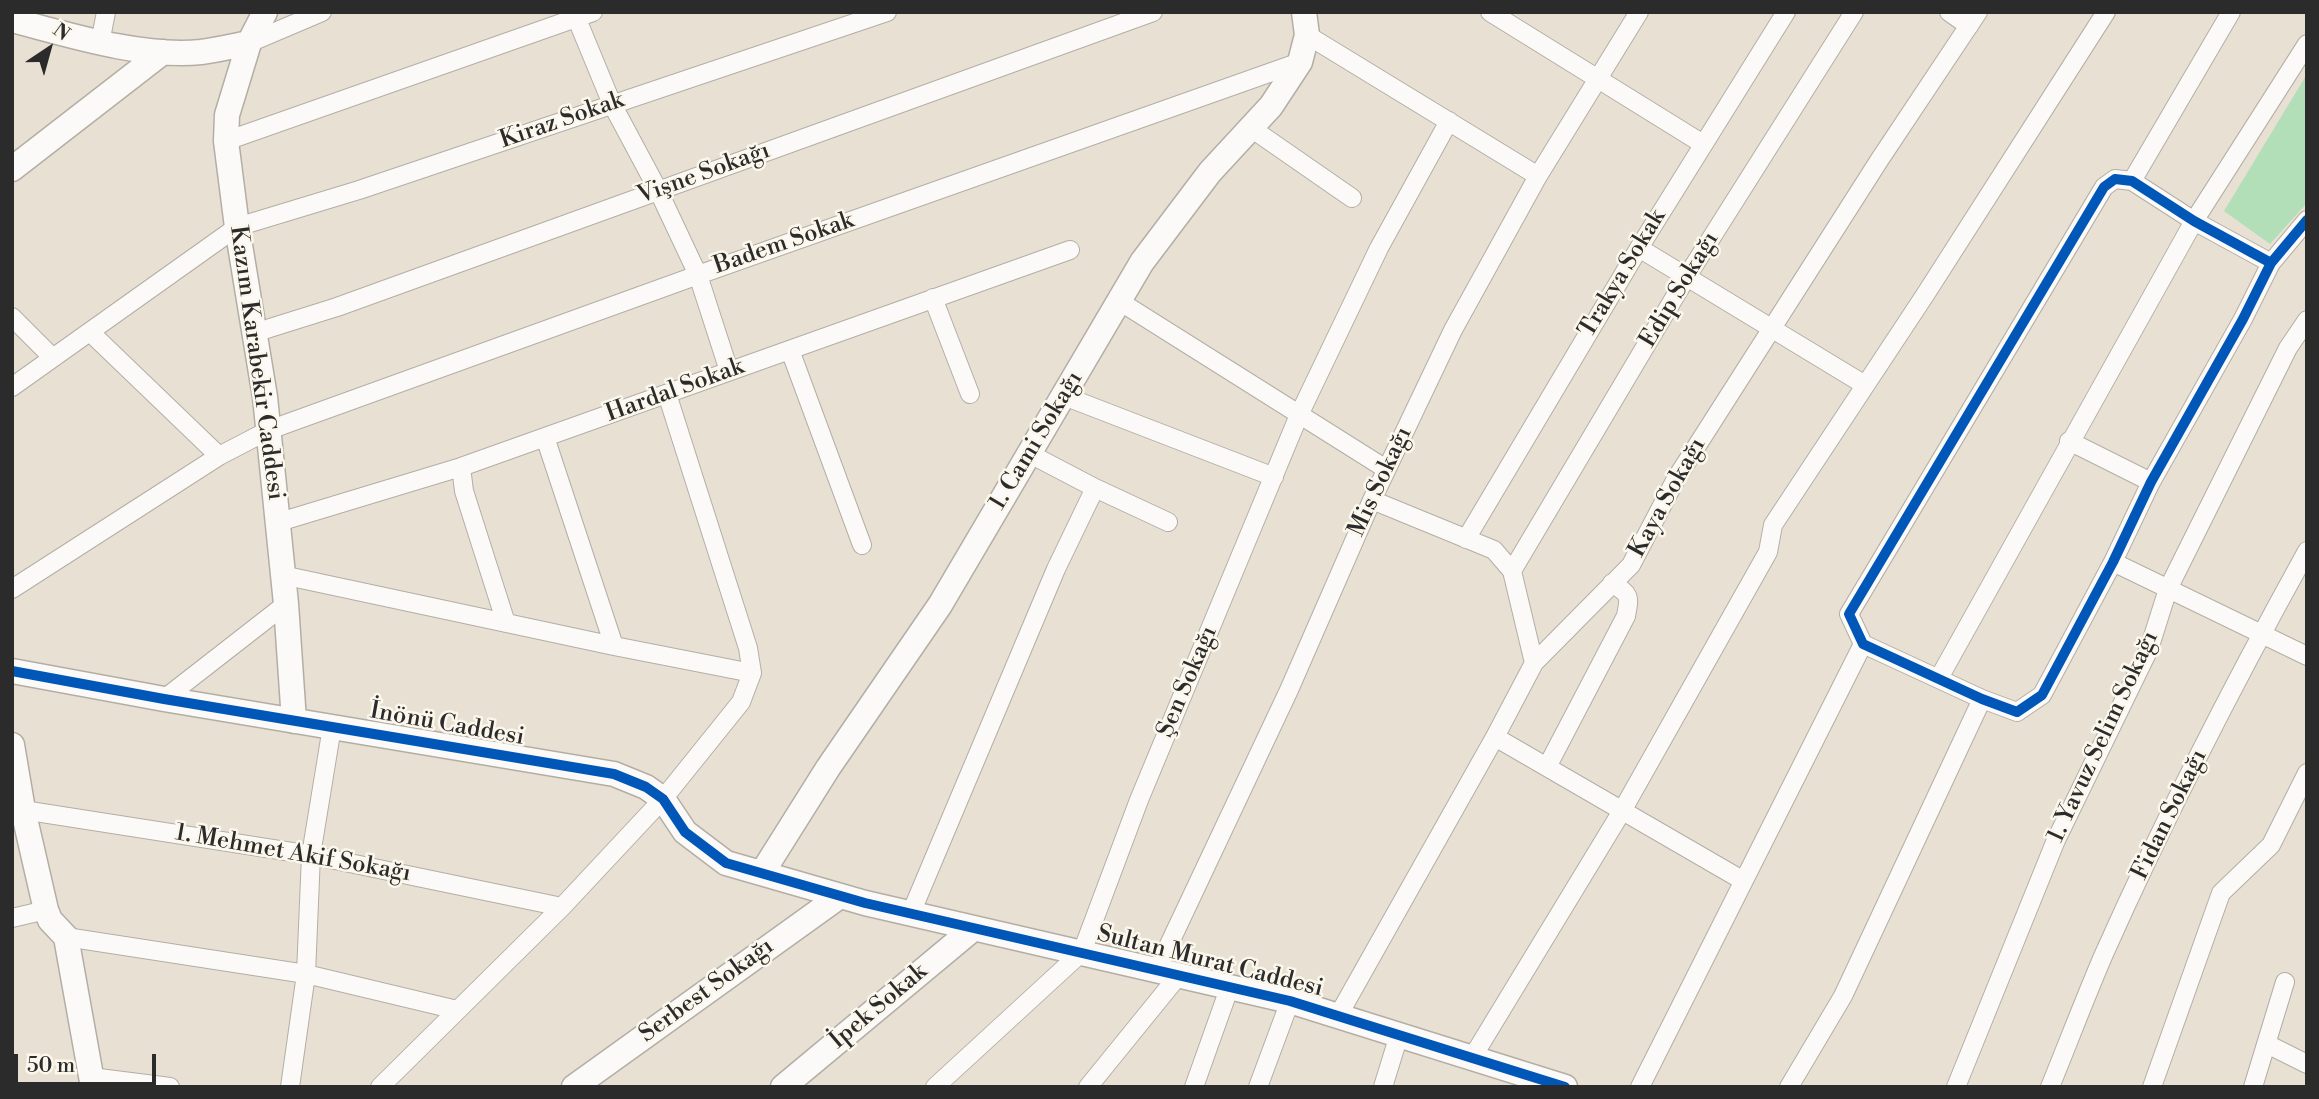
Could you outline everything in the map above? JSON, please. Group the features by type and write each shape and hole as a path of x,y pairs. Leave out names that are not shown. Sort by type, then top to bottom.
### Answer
{"street":[{"path":"100,43 106,12"},
{"name":"Kazım Karabekir Caddesi","path":"265,12 249,43 227,115 226,141 269,430 294,721"},
{"path":"12,20 100,43 163,52 200,52 249,43 321,12"},
{"name":"Kiraz Sokak","path":"12,387 237,227 359,190 887,12"},
{"name":"Vişne Sokağı","path":"254,333 337,307 1153,12"},
{"path":"1490,12 1511,18 1597,79 1703,144"},
{"name":"Mis Sokağı","path":"1088,1087 1168,972 1372,500 1453,330 1538,176 1639,12"},
{"name":"Trakya Sokak","path":"1466,539 1639,248 1786,12"},
{"name":"Edip Sokağı","path":"1512,571 1686,278 1854,12"},
{"path":"1949,12 1973,19"},
{"path":"1472,1058 1622,811 1768,552 1773,525 1925,295 2106,12"},
{"path":"2132,181 2231,12"},
{"path":"226,141 581,14 612,104 658,190 698,275 729,371"},
{"name":"Kaya Sokağı","path":"1338,1016 1534,663 1631,565 1677,477 1880,159 1973,19"},
{"path":"1306,24 1449,121 1538,176"},
{"name":"1. Cami Sokağı","path":"762,873 828,768 940,605 1142,262 1210,172 1271,106 1300,62 1306,24"},
{"path":"1939,678 2194,220 2307,44"},
{"path":"12,169 163,52"},
{"name":"Badem Sokak","path":"12,589 219,456 269,430 1300,62"},
{"name":"Şen Sokağı","path":"1082,952 1139,800 1299,415 1379,248 1449,121"},
{"path":"1251,128 1352,198"},
{"path":"2271,263 2132,181 2115,178 2104,187 1849,614 1863,644 1982,699 2017,712 2042,695 2113,562 2151,482 2243,319 2271,263 2307,220"},
{"path":"1639,248 1865,385"},
{"name":"Hardal Sokak","path":"276,523 461,467 1070,250"},
{"path":"933,298 970,394"},
{"path":"1119,301 1386,469"},
{"path":"12,317 54,358"},
{"name":"1. Yavuz Selim Sokağı","path":"1956,1087 2056,840 2149,649 2168,589 2288,348 2307,320"},
{"path":"91,333 219,456"},
{"path":"790,350 862,545"},
{"path":"380,1087 562,907 663,799 741,702 752,673 748,648 667,394"},
{"path":"1063,396 1274,477"},
{"path":"545,437 614,646"},
{"path":"2069,441 2151,482"},
{"path":"1030,454 1168,522"},
{"path":"461,467 464,491 506,624"},
{"path":"911,913 1056,569 1095,488"},
{"path":"1372,500 1494,550 1512,571 1534,663"},
{"name":"Fidan Sokağı","path":"2050,1087 2103,956 2169,814 2261,634 2307,551"},
{"path":"2113,562 2307,656"},
{"path":"282,575 506,624 752,673"},
{"path":"1547,767 1626,616 1629,599 1627,594 1612,583"},
{"path":"164,699 286,604"},
{"path":"1640,1087 1863,644"},
{"name":"İnönü Caddesi","path":"12,671 614,774 646,787 663,799 685,832 726,863 840,896"},
{"path":"1789,1087 1843,996 1982,699"},
{"path":"290,1087 306,974 311,855 332,727"},
{"path":"1495,737 1742,880"},
{"path":"12,745 23,810 46,910 50,920 66,937 92,1082 170,1087"},
{"path":"2152,1087 2221,893 2271,845 2307,773"},
{"name":"1. Mehmet Akif Sokağı","path":"23,810 311,855 562,907"},
{"name":"Sultan Murat Caddesi","path":"840,896 1290,1001 1565,1087"},
{"name":"Serbest Sokağı","path":"574,1087 840,896"},
{"path":"12,918 46,910"},
{"name":"İpek Sokak","path":"783,1087 974,928"},
{"path":"66,937 306,974 457,1010"},
{"path":"935,1087 1082,952"},
{"path":"2253,1087 2285,982"},
{"path":"1194,1087 1230,986"},
{"path":"1258,1087 1290,1001"},
{"path":"1383,1087 1399,1035"},
{"path":"2267,1044 2307,1064"}],"green space":[{"path":"2307,74 2307,203 2270,244 2224,211"}],"cycle path":[{"path":"2271,263 2194,221 2132,181 2115,179 2104,187 1849,614 1863,644 1982,699 2017,712 2042,695 2113,562 2151,482 2243,319 2271,263 2307,220"},
{"path":"12,671 614,774 646,787 663,799 685,832 726,863 865,903 1290,1001 1565,1087"}]}
